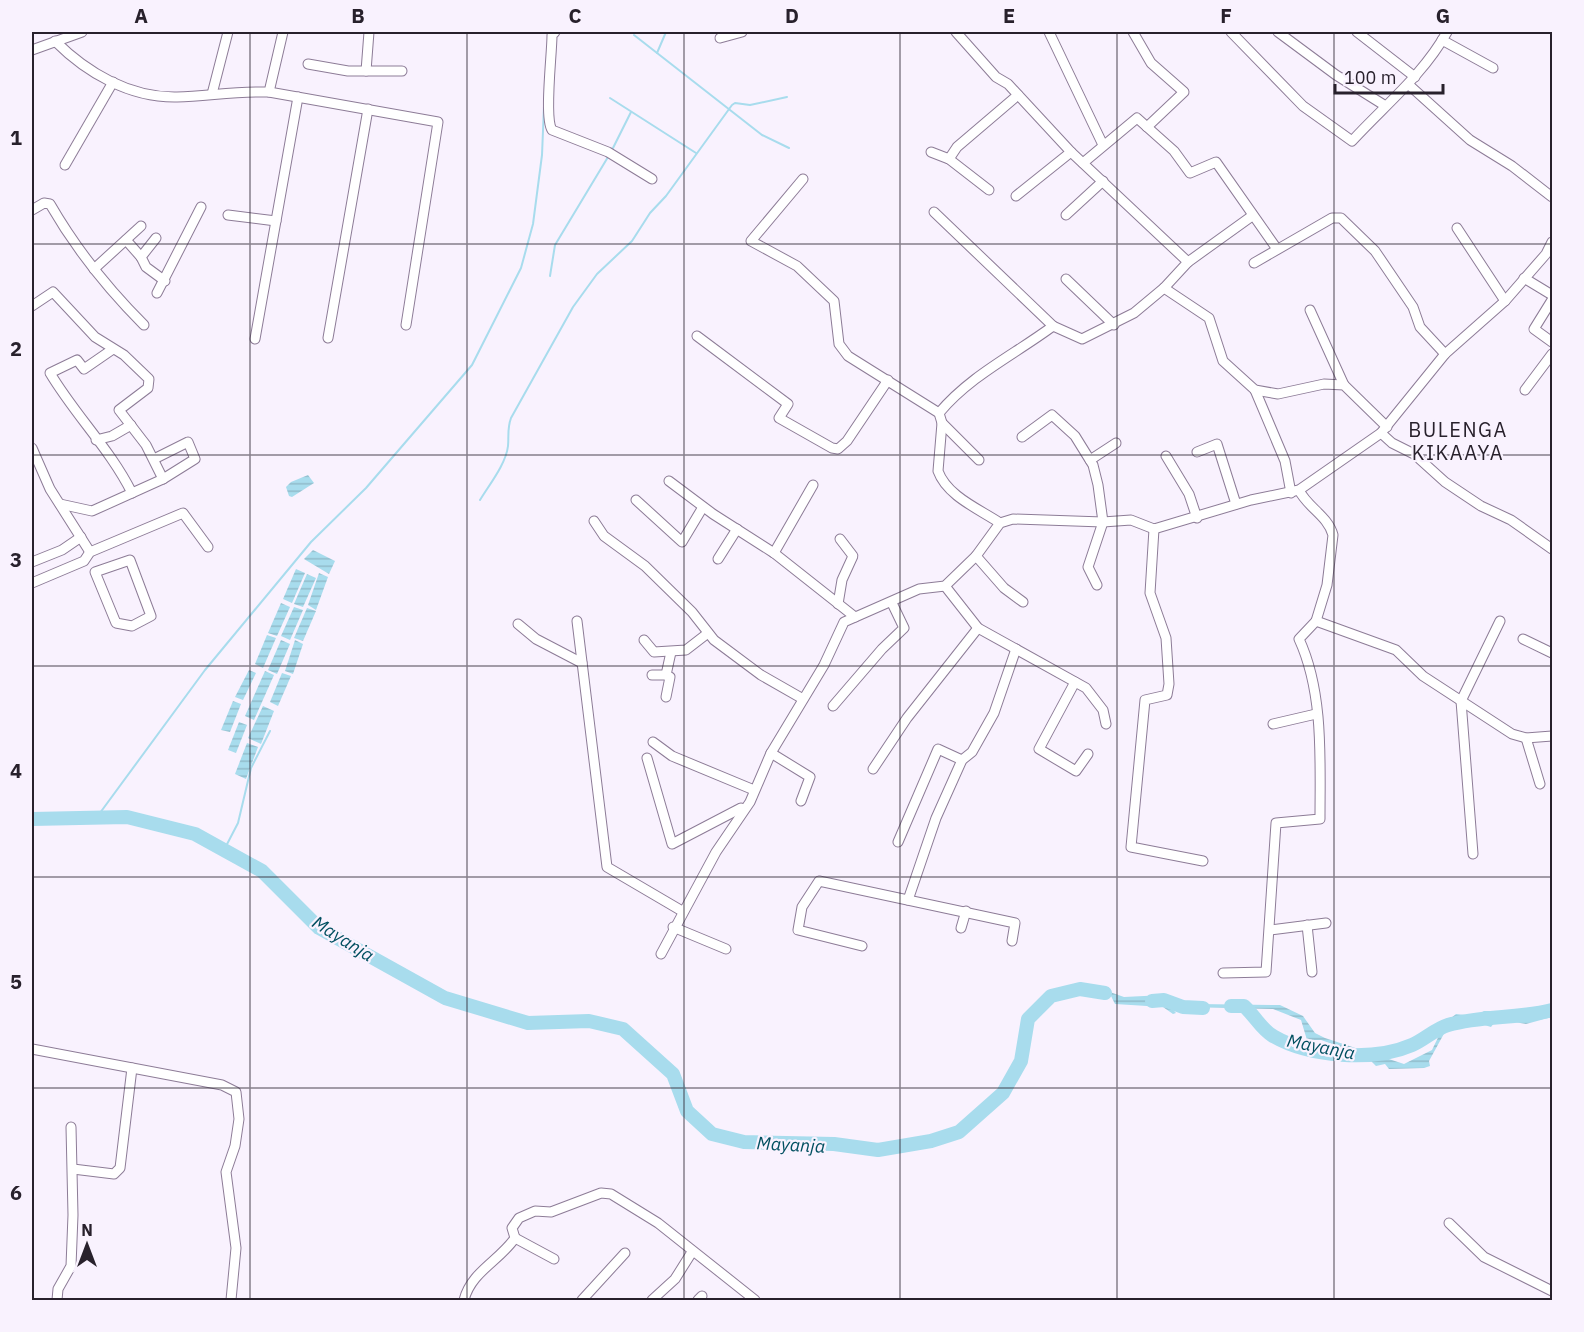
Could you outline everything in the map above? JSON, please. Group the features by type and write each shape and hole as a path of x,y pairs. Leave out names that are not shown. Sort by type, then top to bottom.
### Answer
{"street":[{"path":"32,50 82,32"},
{"path":"212,94 228,32"},
{"path":"269,92 282,32"},
{"path":"366,71 369,32"},
{"path":"555,32 552,35 549,125 552,130 610,153 652,179"},
{"path":"720,38 742,32"},
{"path":"956,32 996,77 1018,95 1071,152 1188,262"},
{"path":"1049,32 1103,145"},
{"path":"1133,32 1151,63 1184,93 1147,127"},
{"path":"1231,32 1303,106 1352,141 1384,105 1412,81 1445,36 1493,68"},
{"path":"1278,32 1336,75 1384,105"},
{"path":"1357,32 1412,81 1470,140 1512,166 1552,197"},
{"path":"55,41 73,60 113,82 151,96 269,92 438,122 406,325"},
{"path":"308,64 366,71 402,71"},
{"path":"65,165 113,82"},
{"path":"949,159 957,147 1018,95"},
{"path":"255,339 298,97"},
{"path":"328,338 368,109"},
{"path":"1083,163 1137,118 1174,151 1190,173 1216,162 1276,249"},
{"path":"931,152 949,159 989,190"},
{"path":"1016,196 1071,152"},
{"path":"803,179 751,241 796,266 834,301 839,344 848,356 888,380 940,418 979,460"},
{"path":"1066,215 1103,181"},
{"path":"32,210 44,203 50,204 114,295 144,325"},
{"path":"157,292 165,281 201,207"},
{"path":"934,212 1053,326 1082,339 1134,313 1164,288 1188,262 1252,216"},
{"path":"228,215 276,221"},
{"path":"1254,263 1332,218 1341,218 1375,251 1413,307 1420,327 1445,354"},
{"path":"94,269 141,226"},
{"path":"1457,228 1505,301"},
{"path":"141,257 156,238"},
{"path":"126,240 141,257 146,267 165,281"},
{"path":"661,954 682,910 716,852 750,802 771,753 824,665 844,622 892,603 919,589 945,586 976,556 1000,523 1013,519 1043,518 1102,522 1131,520 1154,529 1197,518 1236,504 1295,491 1384,430 1445,354 1505,301 1552,242"},
{"path":"1524,278 1552,295"},
{"path":"1066,279 1114,325"},
{"path":"1164,288 1209,318 1223,361 1255,390 1295,491 1331,528 1333,535 1327,585 1316,621 1299,639 1308,659 1316,714 1320,819 1276,823 1266,972 1223,973"},
{"path":"32,306 53,292 95,337 124,355 149,379 148,388 119,410 154,459 164,479"},
{"path":"1552,300 1534,329 1552,342"},
{"path":"1310,310 1344,385 1384,430 1392,443 1414,454 1445,482 1480,506 1511,520 1552,549"},
{"path":"1000,523 959,497 940,478 938,471 940,418 955,394 979,375 1053,326"},
{"path":"698,336 788,404 779,418 832,448 838,449 847,441 888,380"},
{"path":"113,349 84,369 77,360 50,373 68,404 117,464 132,493"},
{"path":"1525,390 1552,354"},
{"path":"1255,390 1278,394 1324,384 1344,385"},
{"path":"1022,437 1052,415 1075,436 1090,460 1098,484 1102,522 1088,567 1097,585"},
{"path":"96,440 112,436 131,425"},
{"path":"60,504 92,511 164,479 195,459 188,442 154,459"},
{"path":"1090,460 1116,443"},
{"path":"1197,452 1217,444 1236,504"},
{"path":"32,448 50,489 90,552"},
{"path":"1166,456 1189,494 1197,518"},
{"path":"669,481 703,507 774,553 855,617"},
{"path":"774,553 813,485"},
{"path":"636,500 682,542 703,507"},
{"path":"32,583 84,561 90,552 183,513 208,547"},
{"path":"594,521 604,536 645,566 692,612 708,633 761,675 803,699"},
{"path":"718,559 736,529"},
{"path":"1154,529 1150,593 1166,638 1169,684 1167,696 1145,700 1131,847 1203,861"},
{"path":"32,562 62,550 81,537"},
{"path":"838,604 842,580 853,555 840,539"},
{"path":"976,556 1004,588 1023,602"},
{"path":"130,560 151,616 132,626 116,623 111,611 95,572 130,560"},
{"path":"945,586 978,628 1086,687 1098,701 1106,724"},
{"path":"833,706 882,649 904,628 892,603"},
{"path":"577,621 607,867 682,910"},
{"path":"1316,621 1396,650 1423,676 1512,734 1526,738 1552,736"},
{"path":"1473,854 1461,701 1500,621"},
{"path":"518,624 536,639 582,663"},
{"path":"873,769 907,718 978,628"},
{"path":"644,640 654,652 671,652 686,650 708,633"},
{"path":"1523,639 1552,653"},
{"path":"908,900 936,818 962,760 972,752 985,731 1016,649"},
{"path":"666,675 671,652"},
{"path":"652,675 670,677 666,697"},
{"path":"1075,682 1039,748 1076,771 1088,754"},
{"path":"1273,724 1316,714"},
{"path":"1526,738 1540,784"},
{"path":"653,742 672,756 754,790"},
{"path":"898,842 938,749 962,760"},
{"path":"771,753 810,777 801,801"},
{"path":"647,758 672,844 734,814 750,802"},
{"path":"862,946 798,930 802,907 819,881 1016,923 1012,941"},
{"path":"961,928 966,911"},
{"path":"1270,930 1326,923"},
{"path":"1307,926 1312,972"},
{"path":"673,927 726,950"},
{"path":"32,1049 222,1085 236,1092 239,1119 226,1172 236,1248 231,1300"},
{"path":"73,1169 114,1174 120,1168 132,1068"},
{"path":"57,1300 61,1282 70,1266 73,1169 71,1127"},
{"path":"554,1259 515,1238 512,1228 519,1218 535,1210 551,1212 606,1193 658,1223 754,1300"},
{"path":"1449,1223 1484,1257 1552,1291"},
{"path":"464,1300 475,1276 503,1254 515,1238"},
{"path":"582,1300 625,1252"},
{"path":"652,1300 675,1279 692,1252"}],"water":[{"path":"308,475 314,483 292,497 289,496 286,487 291,482"},
{"path":"313,550 335,561 329,574 304,559"},
{"path":"296,569 305,573 292,603 283,599"},
{"path":"319,573 328,577 316,610 308,605"},
{"path":"307,574 316,578 303,607 294,604"},
{"path":"281,603 290,607 277,636 268,633"},
{"path":"294,607 303,610 290,640 281,636"},
{"path":"307,608 316,611 303,641 294,638"},
{"path":"267,635 276,638 263,668 255,664"},
{"path":"281,640 290,644 277,674 268,670"},
{"path":"295,640 303,644 293,674 285,671"},
{"path":"249,670 256,673 243,700 235,697"},
{"path":"265,671 274,675 254,720 245,716"},
{"path":"282,673 291,676 278,706 270,702"},
{"path":"233,701 241,704 230,732 221,730"},
{"path":"263,706 274,711 261,744 248,738"},
{"path":"239,722 247,725 236,753 228,750"},
{"path":"247,743 258,747 246,779 235,774"},
{"path":"1088,990 1107,991 1124,997 1164,995 1197,1004 1280,1005 1303,1016 1315,1033 1325,1038 1404,1064 1432,1050 1445,1023 1456,1014 1475,1016 1484,1011 1493,1011 1508,1019 1517,1020 1530,1011 1552,1005 1552,1017 1526,1024 1497,1019 1491,1027 1457,1020 1446,1030 1429,1061 1430,1066 1389,1069 1385,1064 1376,1066 1370,1060 1338,1052 1335,1045 1321,1040 1307,1040 1301,1020 1273,1009 1186,1007 1170,1002 1168,1004 1176,1013 1173,1014 1163,1007 1115,1004 1111,996 1096,996"}],"waterway":[{"path":"657,53 666,32"},
{"path":"634,35 762,135 789,148"},
{"path":"480,500 507,453 511,418 573,307 597,274 632,241 650,213 666,196 732,105 735,103 750,105 787,97"},
{"path":"610,98 696,153"},
{"path":"97,817 205,670 311,542 366,488 472,365 521,268 533,224 542,155 544,106"},
{"path":"611,152 631,112"},
{"path":"550,276 555,245 608,157"},
{"path":"224,850 238,823 251,768 270,731"},
{"name":"Mayanja","path":"32,819 127,817 195,834 262,871 319,928 445,998 528,1023 589,1021 623,1029 673,1074 687,1111 712,1134 744,1142 834,1144 878,1150 931,1141 959,1132 1003,1093 1021,1061 1028,1019 1051,996 1080,989 1105,993"},
{"name":"Mayanja","path":"1152,1001 1164,1000 1183,1007 1203,1008"},
{"name":"Mayanja","path":"1231,1006 1244,1006 1269,1033 1288,1043 1304,1049 1341,1055 1379,1054 1396,1050 1416,1043 1443,1027 1461,1022 1552,1010"}],"district":[{"name":"BULENGA KIKAAYA","path":"1458,442"}]}
